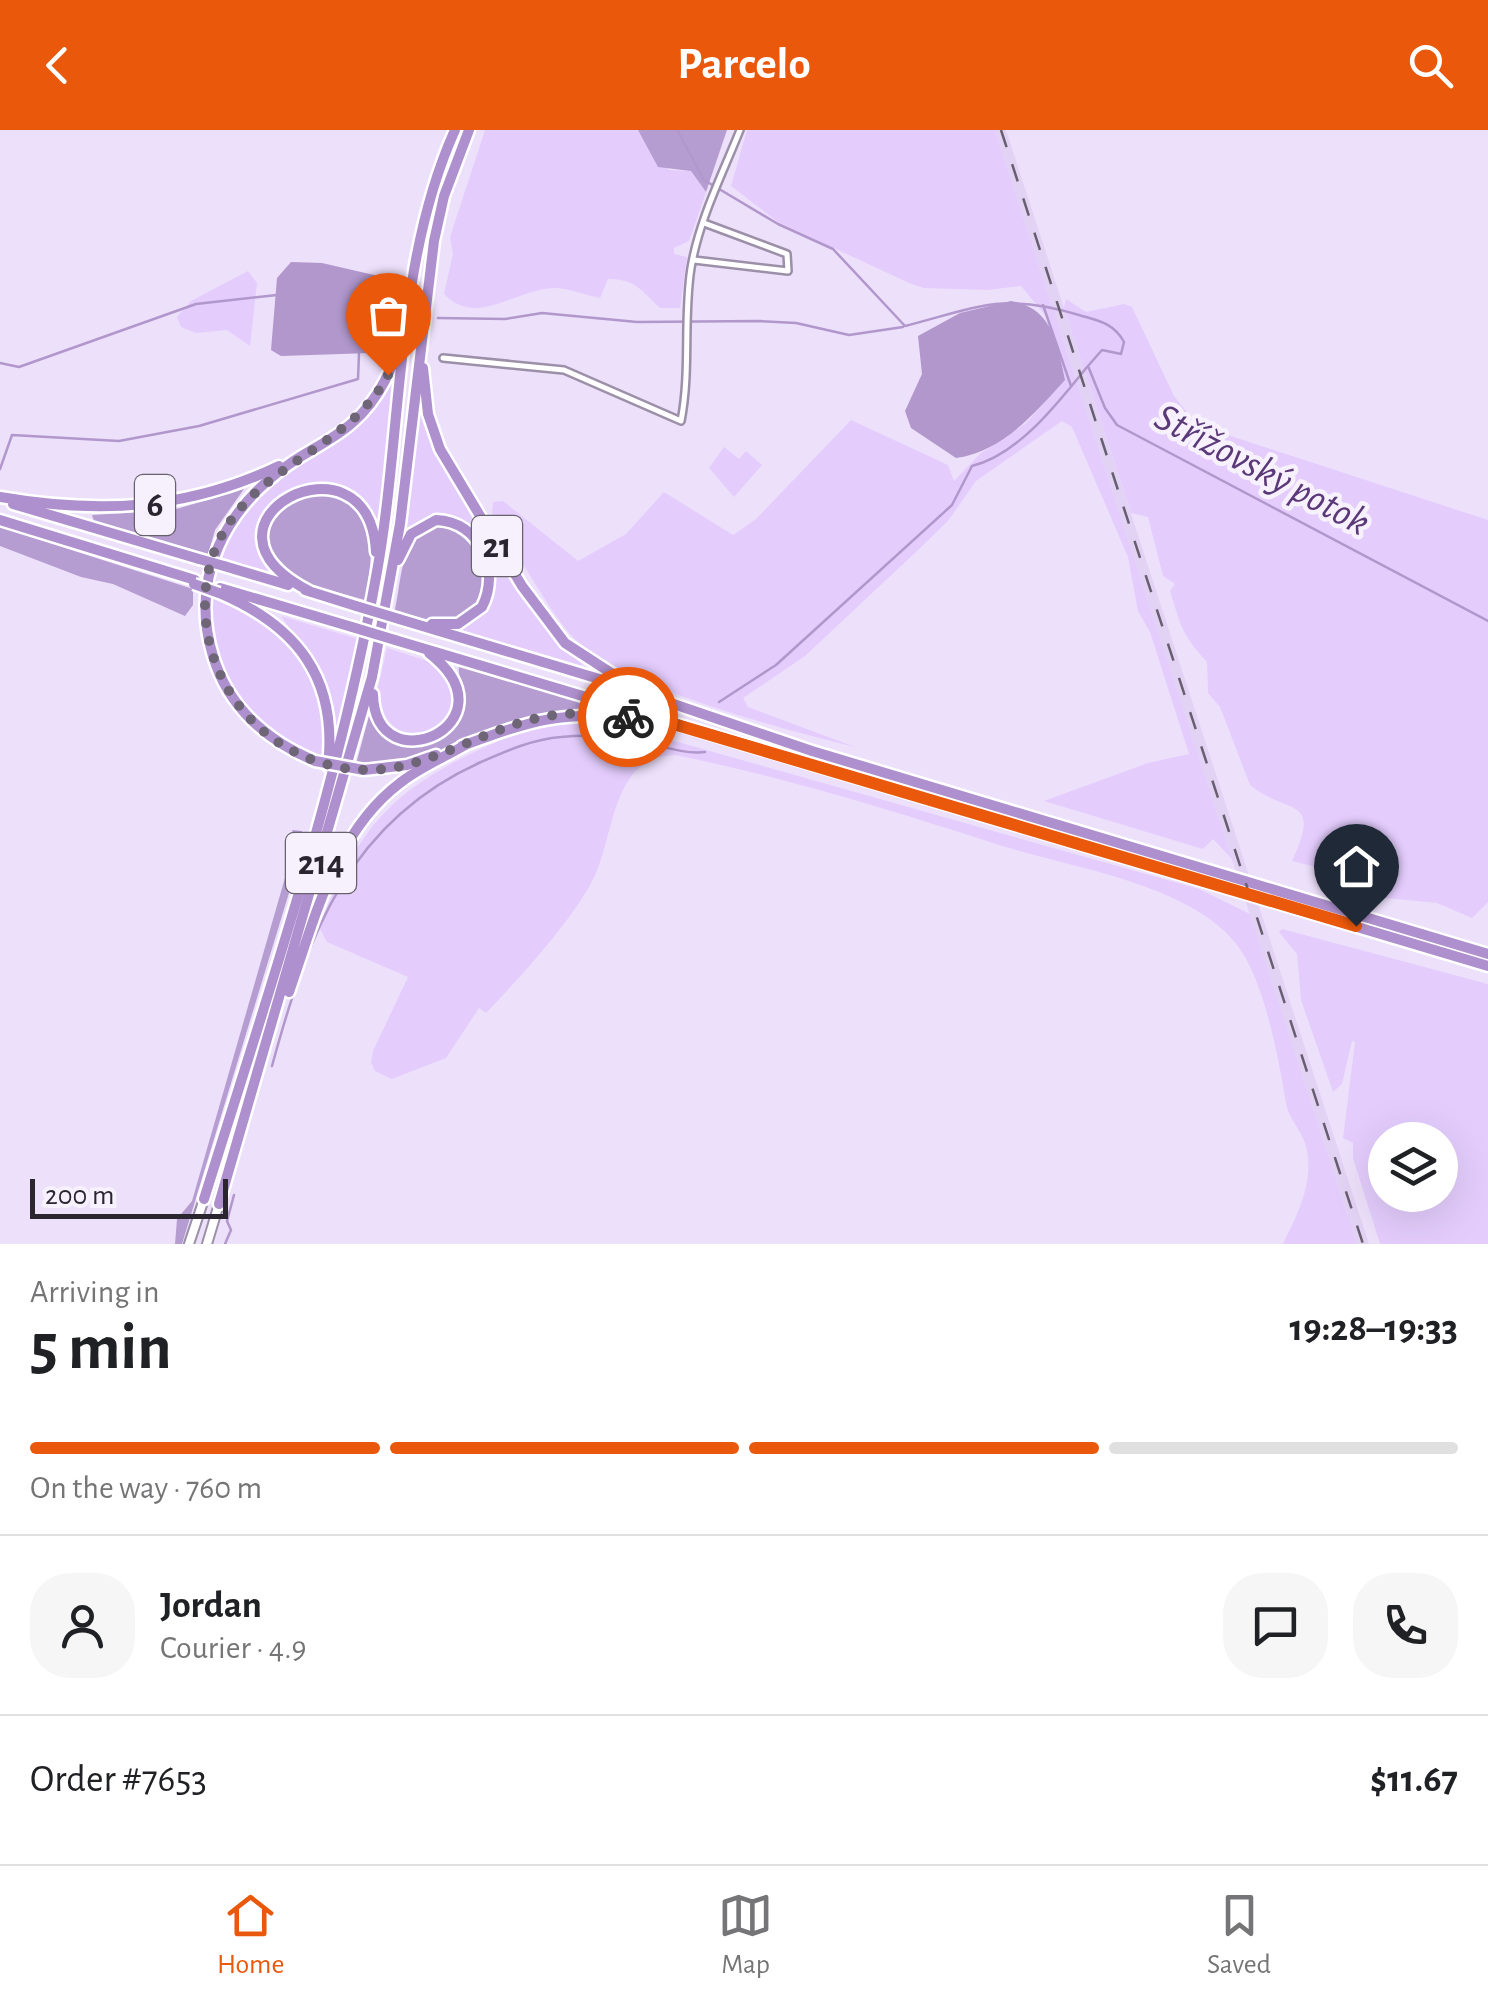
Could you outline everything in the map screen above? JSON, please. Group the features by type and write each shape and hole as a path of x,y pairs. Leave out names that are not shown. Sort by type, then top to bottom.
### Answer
{"highway":[{"path":"455,130 427,208 399,346 379,392 353,423 255,491 231,519 214,553 206,598 208,639 217,669 238,705 258,727 280,744 315,761 364,770 407,765 521,723 560,714 601,714 670,723 1488,966"},
{"name":"21","path":"469,130 439,212 421,346 428,414 440,448 545,621 576,653 599,668 697,711"},
{"name":"214","path":"204,1199 351,702 376,579 414,281"},
{"name":"214","path":"219,1204 372,676 391,580 421,346"},
{"name":"6","path":"0,499 91,508 164,504 225,489 302,455"},
{"name":"6","path":"311,592 270,566 261,540 267,517 277,504 294,492 312,487 337,491 360,506 373,529 376,579"},
{"name":"6","path":"0,499 697,711 812,752 1488,954"},
{"name":"6","path":"0,520 219,590 670,723"},
{"name":"6","path":"391,580 411,534 436,520 453,522 471,533 489,567 486,599 468,620 440,625 399,619"},
{"name":"6","path":"219,590 276,624 315,672 330,725 325,795"},
{"path":"372,676 374,710 388,733 409,740 439,734 456,715 459,690 452,673 425,649"},
{"path":"266,1048 332,876 354,833 377,804 413,774 467,744"}],"main road":[{"name":"214","path":"189,1244 204,1199"},
{"name":"214","path":"207,1244 219,1204"}],"street":[{"path":"443,358 561,369 681,421 688,374 692,260 740,130"},
{"path":"692,260 788,271 787,254 704,222"}],"shaded area":[{"path":"485,130 638,130 669,170 691,171 706,192 689,241 674,248 674,254 687,257 680,308 660,308 638,287 608,279 600,298 554,288 470,308 444,294 453,254 450,237"},
{"path":"638,130 727,130 706,192 691,171 658,167"},
{"path":"747,130 995,130 1232,859 1213,839 1203,849 1044,801 1148,763 1189,754 1150,632 1138,611 1128,557 1072,427 1062,421 976,481 948,521 805,656 743,698 748,707 855,747 709,706 633,676 577,641 545,599 492,513 493,502 503,501 578,561 626,534 664,492 733,535 756,519 851,420 948,465 954,481 980,454 1026,423 1065,380 1045,315 1021,286 988,290 924,288 909,283 778,222 731,186"},
{"path":"995,130 1006,130 1369,1244 1357,1244"},
{"path":"291,262 322,263 387,278 384,319 371,353 281,356 271,350 277,278"},
{"path":"248,271 257,283 250,346 227,330 196,333 181,327 177,317 191,301"},
{"path":"1066,299 1086,312 1124,304 1132,307 1174,396 1186,411 1185,421 1488,520 1488,902 1472,918 1437,903 1346,894 1328,870 1292,861 1301,840 1302,816 1250,785 1220,707 1208,693 1207,662 1180,623 1170,591 1175,584 1163,576 1148,517 1131,513 1064,308"},
{"path":"1011,301 1036,311 1044,319 1055,340 1065,380 1003,439 956,458 911,428 905,411 922,374 918,336 960,313"},
{"path":"396,372 378,527 360,501 338,487 314,483 291,488 272,501 260,521 258,545 269,573 218,557 257,496 369,413"},
{"path":"421,407 443,466 529,605 584,667 458,629 476,618 487,602 493,584 493,564 488,546 477,530 462,519 436,515 405,529"},
{"path":"724,447 739,459 746,451 762,465 734,497 709,468"},
{"path":"244,489 215,530 208,555 94,521 92,515 173,510"},
{"path":"325,491 355,511 369,535 365,600 297,581 267,551 270,519 295,495"},
{"path":"445,524 466,535 481,555 485,581 477,605 457,620 442,622 395,610 402,568 412,543 430,527"},
{"path":"0,527 193,589 193,605 185,616 113,584 81,577 0,546"},
{"path":"211,596 264,619 299,656 320,704 328,760 278,734 241,698 219,651"},
{"path":"281,616 358,639 336,732 322,675"},
{"path":"387,648 434,663 456,691 449,722 423,738 389,731 375,701"},
{"path":"459,666 608,710 535,714 412,761 356,764 369,716 389,739 403,744 417,746 445,737 463,712"},
{"path":"614,724 1199,889 1250,914 1357,1244 1283,1244 1304,1195 1308,1156 1287,1108 1269,1021 1255,978 1237,945 1216,924 1189,906 1125,880 797,784 675,755 653,759 637,770 625,786 598,869 578,904 541,953 486,1013 479,1008 446,1058 392,1079 375,1071 371,1062 373,1051 408,977 327,942 319,927 360,844 394,803 472,753 542,727"},
{"path":"292,830 302,831 299,860 182,1244 175,1244 177,1219 192,1201 295,843"},
{"path":"1282,929 1488,984 1488,1244 1380,1244 1370,1212 1458,1212 1458,1122 1368,1122 1368,1206 1353,1158 1353,1143 1343,1138 1355,1042 1352,1041 1342,1084 1333,1092 1301,1000 1297,954 1279,932"}],"waterway":[{"name":"Střížovský potok","path":"677,130 704,180 778,224 833,249 905,326 973,308 1010,303 1053,308 1111,327 1124,342 1121,354 1102,350 1088,366 1105,408 1117,425 1488,621"},
{"path":"0,363 19,367 196,304 277,295"},
{"path":"1043,305 1071,386"},
{"path":"384,310 403,313"},
{"path":"438,318 505,319 542,313 637,322 759,321 796,323 849,335 903,327"},
{"path":"0,469 12,435 119,441 199,426 358,379 359,354"},
{"path":"719,702 776,665 952,505 972,466 1021,439 1087,367"},
{"path":"272,1066 301,971 341,887 366,849 398,816 436,787 481,762 551,738 613,737 705,752"},
{"path":"225,1244 231,1230 227,1221 234,1195"}],"railway":[{"path":"1001,130 1363,1244"}],"way so far":[{"path":"388,375 370,405 353,423 287,465 255,491 218,542 210,565 206,598 208,639 217,669 238,705 270,737 298,754 328,765 364,770 407,765 539,718 582,712 628,717"}],"route":[{"path":"628,717 670,723 1356,926"}]}
